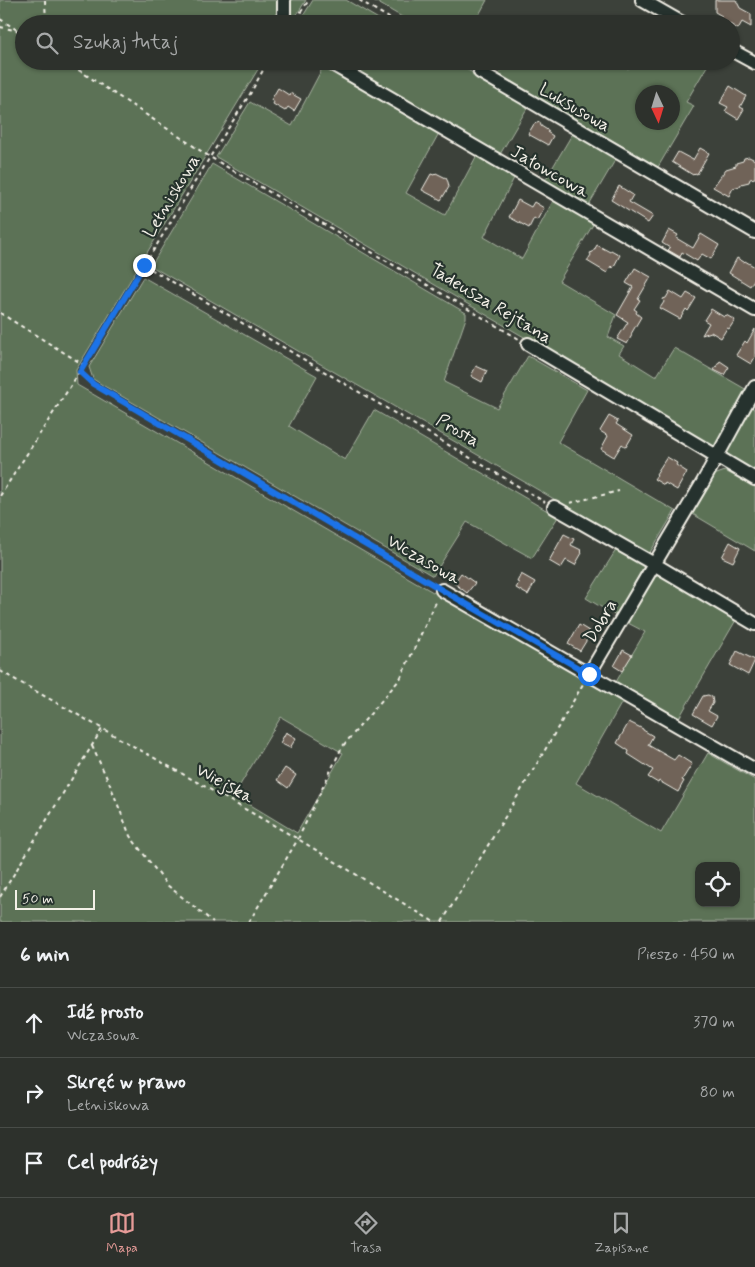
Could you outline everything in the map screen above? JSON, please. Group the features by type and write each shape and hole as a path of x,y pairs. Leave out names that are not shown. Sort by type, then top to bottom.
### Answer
{"street":[{"path":"284,0 284,15"},
{"path":"642,0 668,15"},
{"path":"740,55 755,63"},
{"name":"Jałowcowa","path":"342,70 755,310"},
{"name":"Luksusowa","path":"480,72 755,232"},
{"name":"Tadeusza Rejtana","path":"528,344 755,479"},
{"name":"Dobra","path":"589,674 703,482 755,387"},
{"path":"554,508 755,624"},
{"name":"Wczasowa","path":"442,590 755,770"}],"path":[{"path":"45,0 46,15"},
{"path":"299,15 309,0"},
{"path":"359,0 384,15"},
{"path":"0,19 15,28"},
{"path":"0,27 15,30"},
{"name":"Tadeusza Rejtana","path":"79,70 210,157 528,344"},
{"name":"Letniskowa","path":"0,496 80,372 263,70"},
{"name":"Prosta","path":"144,265 554,508"},
{"path":"0,313 84,365"},
{"name":"Wczasowa","path":"80,372 93,384 442,590"},
{"path":"554,508 619,491"},
{"path":"249,922 298,839 342,747 400,678 442,590"},
{"name":"Wiejska","path":"0,671 298,839 434,922"},
{"path":"442,922 589,674"},
{"path":"0,897 102,729"},
{"path":"92,746 130,836 168,885 213,922"}],"green space":[{"path":"0,0 278,0 279,15 15,15 15,70 258,70 76,370 77,385 622,702 576,783 661,833 708,753 755,780 755,922 0,922","holes":["281,717 343,753 297,833 234,795"]},
{"path":"289,0 306,0 297,15 290,15"},
{"path":"313,0 346,0 372,15 304,15"},
{"path":"373,0 487,0 479,15 399,15"},
{"path":"321,70 328,70 439,133 406,193 445,215 477,155 514,178 484,237 522,259 553,201 594,223 559,281 616,315 608,337 624,346 619,354 656,377 674,348 747,390 714,448 216,157 250,102 292,126"},
{"path":"353,70 468,70 529,105 499,156"},
{"path":"501,70 705,70 686,102 694,106 680,130 680,85 635,85 635,130 680,130 658,167 499,74"},
{"path":"574,131 617,157 587,208 544,182"},
{"path":"212,164 466,313 466,318 444,382 497,408 528,356 587,390 558,442 675,511 649,554 151,266"},
{"path":"143,277 317,376 289,426 345,460 374,410 558,517 532,558 467,522 433,576 93,379 89,367"},
{"path":"750,406 755,409 755,472 725,454"},
{"path":"725,471 755,487 755,551 691,513 714,475"},
{"path":"616,550 644,566 616,616 586,598"},
{"path":"655,573 736,620 679,718 616,682 645,632 626,622"}],"building":[{"path":"715,0 736,0 740,8 751,14 751,27 742,22 740,26 740,15 720,15 715,12"},
{"path":"730,86 746,96 740,107 744,109 738,119 725,111 728,107 720,103"},
{"path":"278,88 289,95 290,93 301,99 294,111 288,107 285,111 273,104 274,102 271,100"},
{"path":"540,122 541,126 553,136 548,145 528,134 534,124"},
{"path":"700,148 709,153 697,174 693,175 672,162 678,152 693,160"},
{"path":"749,157 755,160 755,178 733,188 729,196 713,187 726,169 736,166 736,163"},
{"path":"436,173 446,178 449,187 441,200 422,190 431,174 434,175"},
{"path":"619,186 633,195 629,202 653,216 648,223 611,200"},
{"path":"518,200 531,207 534,202 544,208 537,220 534,218 529,228 509,217"},
{"path":"669,230 678,235 676,238 693,248 701,234 719,245 711,259 702,254 697,261 682,252 680,257 668,250 670,248 662,243"},
{"path":"597,245 620,255 613,268 611,266 607,273 587,261 591,255 590,253 593,252"},
{"path":"737,258 755,267 755,278 750,286 729,273"},
{"path":"635,268 651,277 634,309 641,317 627,344 617,339 628,322 617,315 633,287 626,283"},
{"path":"670,291 683,299 687,293 696,298 688,311 686,309 680,319 660,308 664,302 663,299 666,298"},
{"path":"711,309 724,317 726,315 735,320 721,338 711,332 702,335 709,323 704,320"},
{"path":"755,329 755,357 751,364 736,355 745,341 747,343"},
{"path":"720,361 729,367 724,375 714,370"},
{"path":"476,366 487,371 482,382 471,376"},
{"path":"609,416 618,421 616,424 633,435 626,447 622,444 614,457 601,449 608,436 600,431"},
{"path":"667,457 687,472 677,490 654,479"},
{"path":"564,534 574,539 571,545 581,550 582,553 575,565 566,560 561,568 549,561"},
{"path":"730,542 740,548 733,562 722,557"},
{"path":"461,573 475,583 467,593 454,583"},
{"path":"521,574 535,582 528,595 516,588"},
{"path":"579,625 589,631 585,636 588,638 580,651 568,644"},
{"path":"623,650 632,655 622,671 614,666"},
{"path":"737,651 755,660 748,675 730,665"},
{"path":"708,695 712,697 713,703 708,711 717,716 712,725 693,714 703,696"},
{"path":"629,722 653,736 648,745 674,760 678,755 692,764 682,780 684,781 678,792 648,777 653,770 628,754 629,751 617,743"},
{"path":"286,732 296,738 290,748 280,743"},
{"path":"285,768 296,775 288,788 277,780"}],"route":[{"path":"144,265 80,372 93,384 442,590 589,674"}]}
